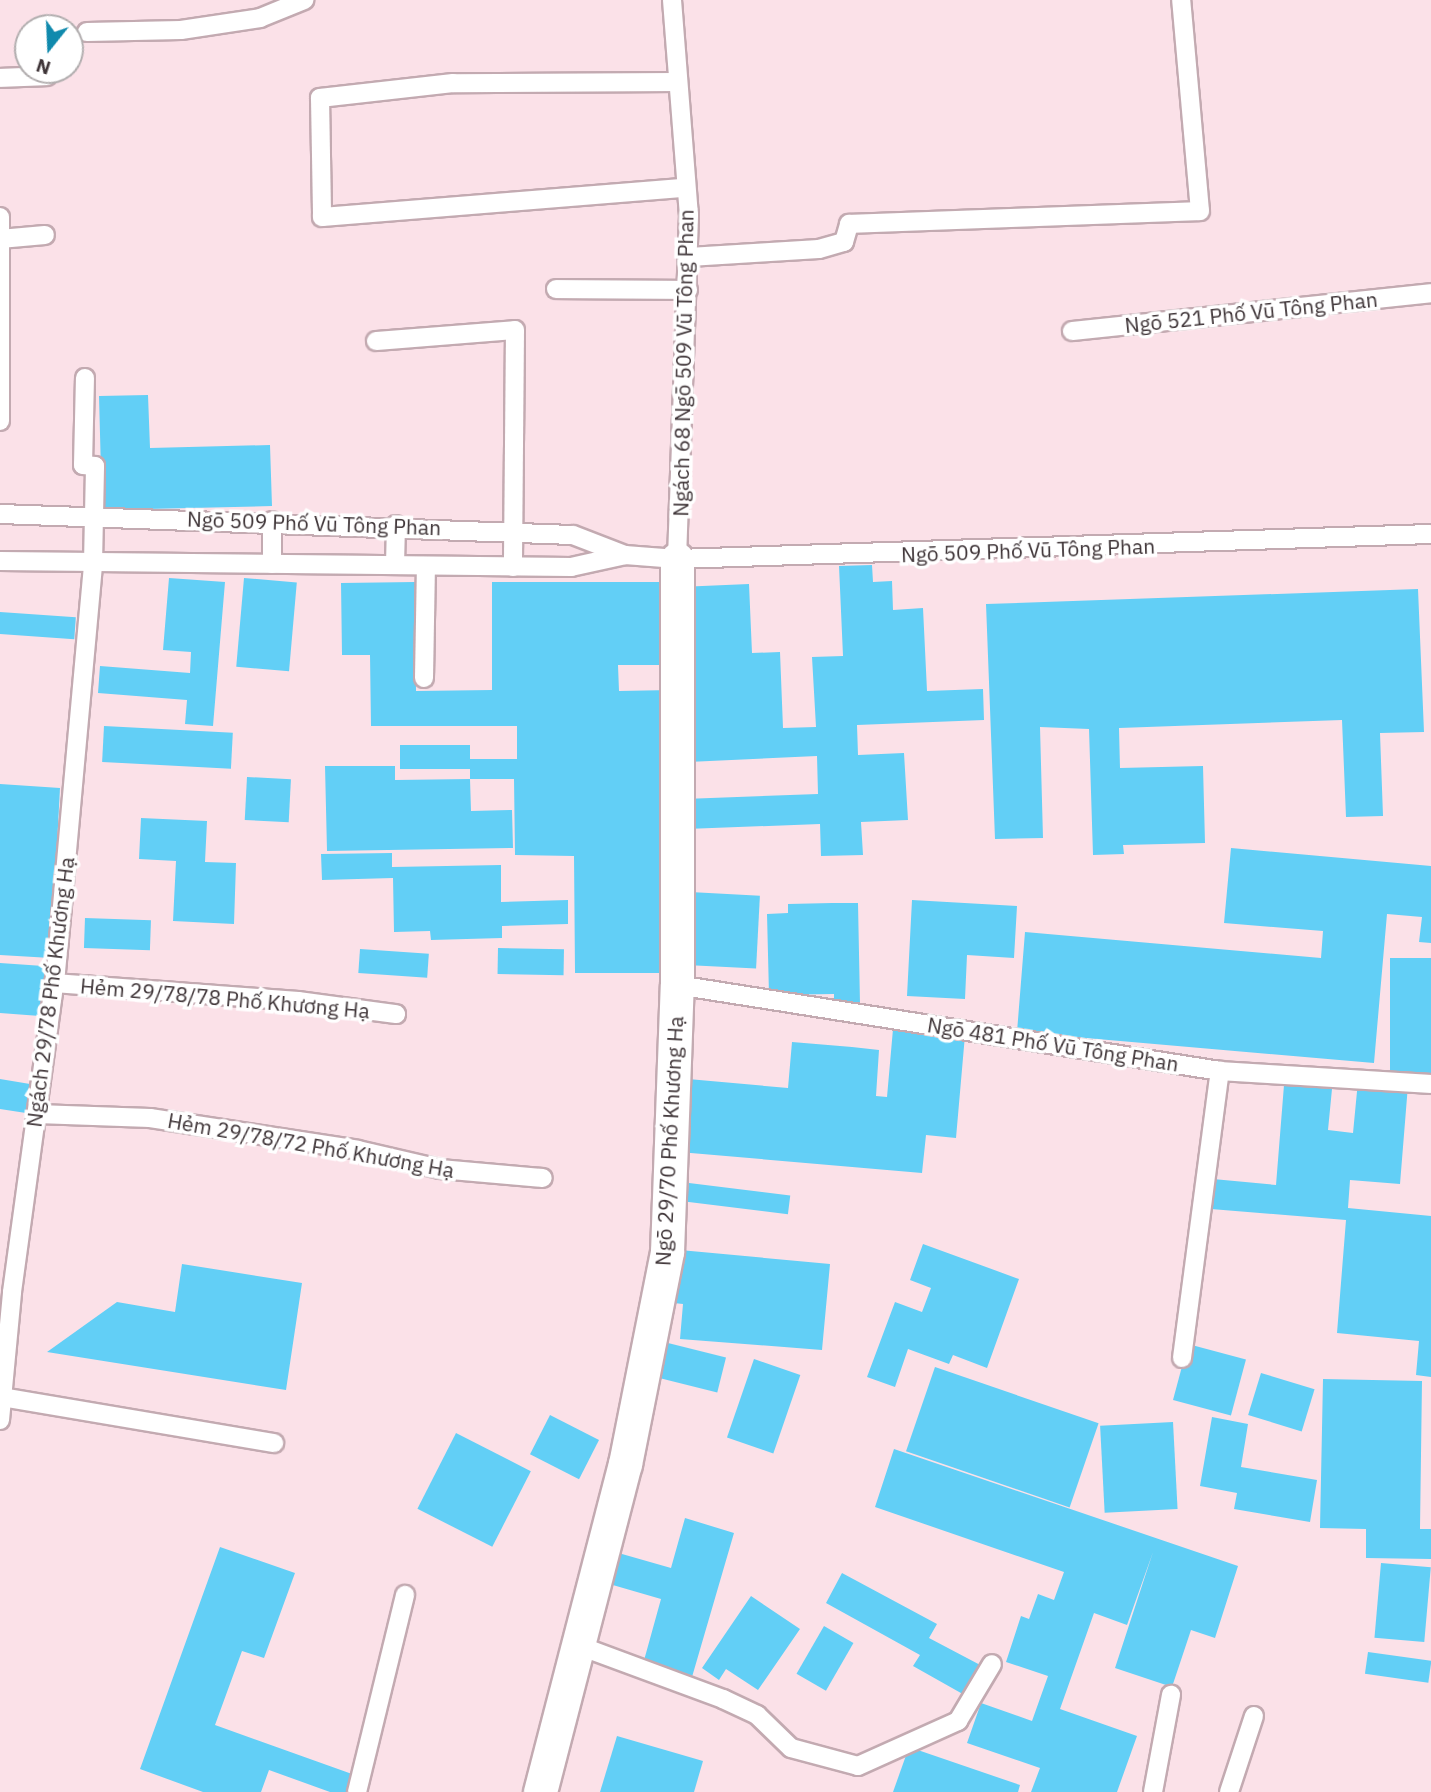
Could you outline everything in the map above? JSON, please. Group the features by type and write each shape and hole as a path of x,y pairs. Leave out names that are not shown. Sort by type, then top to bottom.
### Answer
{"street":[{"name":"Ngõ 29/70 Phố Khương Hạ","path":"540,1792 625,1464 667,1252 677,985 677,559"}],"lane":[{"path":"88,32 181,30 260,18 304,0"},
{"name":"Ngách 68 Ngõ 509 Vũ Tông Phan","path":"671,0 689,257 677,559"},
{"path":"689,257 819,249 844,242 849,224 1200,211 1181,0"},
{"path":"678,82 453,83 320,98 322,218 685,188"},
{"path":"0,217 0,421"},
{"path":"2,239 46,235"},
{"path":"556,289 688,290"},
{"name":"Ngõ 521 Phố Vũ Tông Phan","path":"1072,331 1431,293"},
{"path":"376,341 515,330 513,567"},
{"name":"Ngách 29/78 Phố Khương Hạ","path":"0,1420 54,983 93,563 95,466 83,465 85,378"},
{"name":"Ngõ 509 Phố Vũ Tông Phan","path":"0,514 94,514 514,531 573,535 625,555 677,559 1431,534"},
{"path":"272,521 272,564"},
{"path":"395,565 396,526"},
{"name":"Ngõ 509 Phố Vũ Tông Phan","path":"0,561 571,567 625,555"},
{"path":"424,678 426,566"},
{"name":"Hẻm 29/78/78 Phố Khương Hạ","path":"54,983 298,1002 396,1014"},
{"name":"Ngõ 481 Phố Vũ Tông Phan","path":"677,985 1220,1070 1431,1084"},
{"path":"1182,1358 1192,1258 1208,1181 1220,1070"},
{"name":"Hẻm 29/78/72 Phố Khương Hạ","path":"37,1114 150,1118 358,1150 440,1169 543,1178"},
{"path":"2,1397 274,1443"},
{"path":"357,1792 405,1595"},
{"path":"580,1646 723,1699 757,1715 791,1748 858,1766 958,1721 992,1664"},
{"path":"1153,1792 1171,1695"},
{"path":"1229,1792 1254,1716"}],"building":[{"path":"148,395 150,448 270,445 272,506 102,510 99,396"},
{"path":"872,565 873,582 892,581 893,610 923,608 927,691 983,689 984,720 857,725 858,755 904,753 908,820 861,822 863,855 821,856 820,824 686,829 684,799 818,794 817,756 688,762 679,587 749,584 752,653 780,652 783,728 816,727 812,657 843,656 839,566"},
{"path":"169,578 225,582 213,726 185,724 187,700 98,693 100,666 190,673 191,652 163,650"},
{"path":"244,578 297,583 289,671 236,667"},
{"path":"415,582 416,691 492,690 492,582 671,582 672,665 618,665 619,691 671,690 673,973 575,973 574,856 515,855 514,779 470,779 470,769 400,769 400,745 470,745 470,759 517,759 517,726 371,726 370,655 342,655 341,583"},
{"path":"1418,589 1424,732 1380,733 1383,816 1346,817 1342,720 1119,728 1120,768 1203,766 1205,843 1123,845 1124,854 1093,855 1089,729 1040,727 1043,838 995,839 986,604"},
{"path":"0,612 76,617 74,639 0,634"},
{"path":"104,726 233,733 231,769 102,762"},
{"path":"325,766 395,766 395,780 470,779 471,811 512,810 513,848 327,851"},
{"path":"247,777 291,779 289,822 245,820"},
{"path":"0,784 60,788 51,958 0,955"},
{"path":"141,818 207,821 205,862 236,863 234,924 173,921 176,861 139,859"},
{"path":"1231,848 1431,866 1431,943 1419,942 1422,917 1387,914 1374,1063 1017,1032 1025,932 1321,958 1323,931 1224,923"},
{"path":"392,853 392,867 501,865 501,902 568,900 568,924 502,926 502,938 431,940 430,931 394,932 393,878 322,880 321,854"},
{"path":"690,892 760,896 756,969 686,965"},
{"path":"912,900 1017,906 1014,958 967,955 965,999 907,996"},
{"path":"858,903 860,1004 834,1004 834,994 769,995 767,914 788,913 788,904"},
{"path":"85,918 151,920 150,950 84,948"},
{"path":"498,948 564,949 564,975 498,974"},
{"path":"360,949 429,954 427,978 358,973"},
{"path":"1390,958 1431,958 1431,1073 1390,1073"},
{"path":"0,963 47,966 43,1016 0,1013"},
{"path":"893,1029 965,1035 956,1138 926,1135 922,1173 679,1152 688,1079 788,1088 792,1042 852,1047 879,1050 876,1096 887,1097"},
{"path":"0,1079 30,1084 26,1113 0,1109"},
{"path":"1358,1081 1408,1085 1400,1184 1350,1180 1348,1208 1431,1216 1431,1377 1416,1375 1419,1341 1337,1333 1346,1220 1211,1209 1213,1179 1276,1185 1284,1085 1332,1089 1328,1130 1353,1133"},
{"path":"689,1183 790,1195 788,1214 687,1202"},
{"path":"923,1244 1019,1279 987,1368 953,1355 949,1364 908,1349 895,1387 867,1377 895,1302 922,1312 931,1288 910,1280"},
{"path":"669,1249 830,1264 822,1350 680,1339 683,1304 664,1302"},
{"path":"182,1264 302,1283 286,1390 47,1352 117,1302 175,1312"},
{"path":"660,1341 726,1357 717,1392 651,1376"},
{"path":"1188,1344 1246,1360 1231,1416 1173,1400"},
{"path":"754,1359 800,1375 773,1453 727,1437"},
{"path":"935,1367 1099,1423 1070,1507 906,1451"},
{"path":"1261,1373 1315,1389 1302,1431 1248,1415"},
{"path":"1323,1379 1422,1381 1420,1529 1431,1529 1431,1559 1366,1558 1366,1529 1320,1528"},
{"path":"550,1415 599,1440 579,1479 530,1454"},
{"path":"1212,1417 1248,1424 1241,1467 1317,1480 1310,1522 1234,1509 1237,1493 1200,1486"},
{"path":"1173,1422 1178,1509 1105,1513 1100,1426"},
{"path":"456,1433 531,1471 492,1547 417,1509"},
{"path":"894,1449 1238,1566 1215,1638 1191,1630 1172,1687 1115,1668 1153,1552 1127,1625 1094,1613 1060,1709 1137,1736 1117,1792 1031,1792 1040,1768 967,1743 981,1703 1032,1721 1048,1676 1006,1662 1021,1616 1029,1619 1038,1594 1054,1600 1064,1572 875,1507"},
{"path":"685,1518 734,1533 692,1677 643,1664 661,1599 599,1581 608,1550 671,1568"},
{"path":"220,1547 295,1573 264,1658 242,1651 215,1725 352,1774 346,1792 330,1792 269,1770 261,1792 203,1792 140,1769"},
{"path":"1381,1563 1431,1567 1424,1642 1374,1638"},
{"path":"842,1573 937,1624 929,1638 984,1667 968,1697 913,1666 920,1655 826,1603"},
{"path":"751,1596 800,1629 758,1690 726,1669 719,1680 702,1668"},
{"path":"824,1626 853,1643 826,1691 796,1674"},
{"path":"1368,1652 1431,1661 1428,1683 1365,1674"},
{"path":"617,1736 703,1761 694,1792 600,1792"},
{"path":"909,1747 1020,1785 1018,1792 893,1792"}]}
